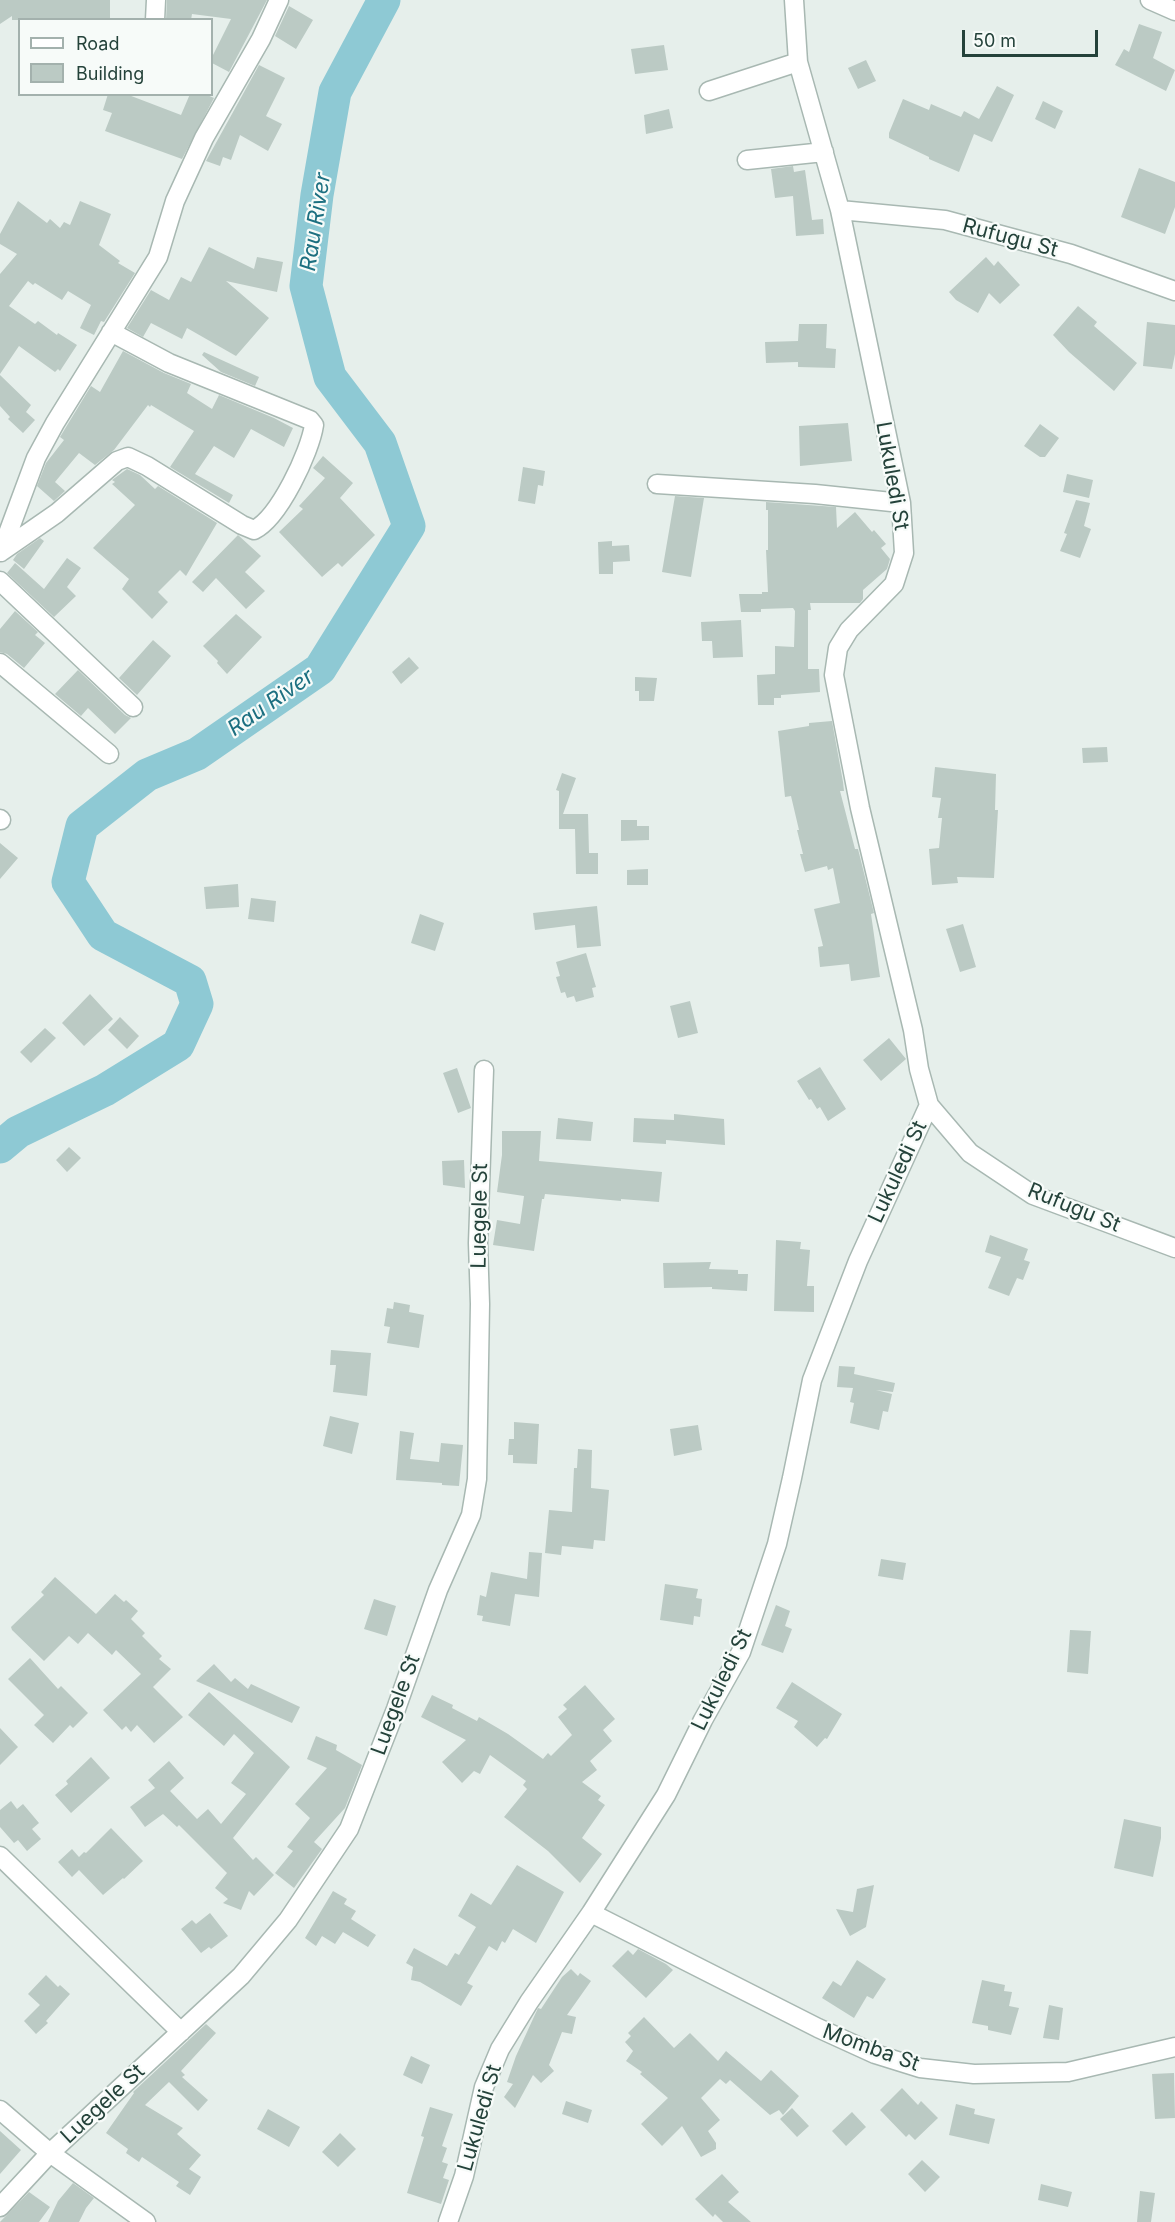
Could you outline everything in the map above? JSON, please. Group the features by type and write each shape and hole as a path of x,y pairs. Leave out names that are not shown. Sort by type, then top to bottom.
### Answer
{"street":[{"path":"155,18 156,0"},
{"path":"1,553 36,458 158,257 175,201 204,138 261,39 279,0"},
{"name":"Lukuledi St","path":"448,2222 464,2176 484,2087 500,2049 666,1795 741,1652 777,1544 812,1380 858,1261 929,1105 860,808 834,675 838,648 849,630 894,584 904,553 901,503 840,210 798,62 794,0"},
{"path":"1150,0 1175,11"},
{"path":"709,91 798,62"},
{"path":"747,160 824,152"},
{"name":"Rufugu St","path":"840,210 945,220 1071,254 1175,291"},
{"path":"1,553 57,513 117,461 128,457 254,530 272,514 300,468 312,439 314,425 310,420 170,363 111,332"},
{"path":"657,484 815,494 901,503"},
{"path":"0,581 133,707"},
{"path":"0,663 109,754"},
{"name":"Luegele St","path":"0,2207 50,2153 242,1976 288,1920 349,1829 396,1709 438,1590 471,1515 477,1479 480,1304 478,1243 484,1070"},
{"name":"Rufugu St","path":"929,1105 970,1153 1033,1195 1175,1248"},
{"path":"0,1856 182,2032"},
{"name":"Momba St","path":"591,1913 818,2028 875,2054 921,2068 974,2074 1068,2072 1175,2047"},
{"path":"0,2110 50,2153 146,2222"}],"building":[{"path":"0,0 110,0 110,18 18,18 18,20 12,20 12,16 0,24"},
{"path":"167,0 267,0 229,72 213,64 213,55 231,19 192,14 191,18 166,18"},
{"path":"289,6 313,20 296,49 275,36"},
{"path":"1139,24 1162,32 1153,58 1175,70 1166,91 1115,65 1124,49 1129,52"},
{"path":"664,45 668,70 635,74 631,49"},
{"path":"866,60 876,81 858,89 848,68"},
{"path":"259,65 285,78 266,116 282,124 268,151 240,135 231,160 223,157 220,166 206,161"},
{"path":"997,86 1014,95 992,142 974,134 959,172 889,138 903,99 929,110 931,104 961,117 964,111 979,119"},
{"path":"107,96 131,96 181,115 189,96 214,98 182,159 105,131 112,113 103,110"},
{"path":"1043,101 1063,111 1055,129 1035,119"},
{"path":"669,109 673,128 646,134 644,115"},
{"path":"793,166 794,172 805,170 812,220 823,219 824,234 796,236 793,196 775,198 771,169"},
{"path":"1139,168 1175,182 1175,207 1165,234 1121,217"},
{"path":"18,201 47,223 50,219 60,228 64,222 70,225 80,201 111,214 99,245 120,261 118,263 135,273 104,322 101,321 94,335 80,328 91,305 68,291 62,300 28,281 9,306 35,324 38,321 57,335 58,333 77,345 60,371 58,369 55,372 19,346 0,374 0,274 17,254 0,244 0,234"},
{"path":"209,247 254,269 257,257 283,262 277,292 226,281 269,318 236,356 187,328 182,339 151,323 143,337 127,328 151,290 169,300 181,277 191,282"},
{"path":"986,257 994,266 998,261 1020,285 1000,304 989,293 978,313 956,300 949,292"},
{"path":"1078,306 1097,322 1094,326 1137,363 1114,391 1053,335"},
{"path":"1147,322 1175,325 1175,354 1172,369 1143,366"},
{"path":"799,324 827,324 826,348 836,349 835,368 798,367 798,362 766,363 765,342 798,341"},
{"path":"123,351 164,373 191,384 187,393 212,409 219,395 293,428 284,447 251,429 234,458 214,446 195,474 233,495 229,503 170,467 194,431 148,405 114,450 95,465 79,453 55,482 65,491 54,501 37,486 46,463 64,440 60,437 91,386 100,392"},
{"path":"204,352 259,377 255,386 221,372 202,355"},
{"path":"0,375 31,405 26,412 35,420 23,433 8,419 10,417 0,406"},
{"path":"848,423 852,461 800,466 799,426"},
{"path":"1040,424 1059,438 1045,457 1040,457 1024,446"},
{"path":"323,456 353,483 340,498 375,535 342,567 338,563 322,577 279,532 303,509 299,506 325,478 313,468"},
{"path":"523,467 545,471 543,486 538,485 535,504 518,501"},
{"path":"127,469 140,475 155,489 158,486 217,523 186,576 180,570 158,592 168,602 152,619 122,589 129,579 93,548 135,505 112,484 115,482 112,480"},
{"path":"1067,474 1093,480 1089,498 1063,492"},
{"path":"675,496 704,498 691,577 662,572"},
{"path":"1076,500 1090,503 1084,526 1091,529 1080,558 1060,551"},
{"path":"766,502 836,507 837,528 855,512 886,544 881,548 890,559 887,569 863,590 863,599 860,603 810,603 808,669 819,669 820,692 781,695 781,698 774,698 774,705 758,705 757,675 775,674 775,646 794,647 795,611 793,608 741,612 739,594 768,592 766,550 768,550 768,510 766,510"},
{"path":"238,535 261,556 245,572 265,591 246,609 216,578 203,592 192,582"},
{"path":"40,538 44,541 24,569 13,560 17,554"},
{"path":"612,541 612,546 629,545 630,561 613,562 613,574 599,574 598,542"},
{"path":"67,558 81,568 67,587 76,596 54,617 7,573 15,563 44,589"},
{"path":"15,611 38,632 35,635 45,643 24,668 7,654 0,652 0,629"},
{"path":"236,614 262,637 227,674 203,646"},
{"path":"741,620 743,657 713,658 712,641 702,641 701,622"},
{"path":"153,640 171,656 137,695 119,678"},
{"path":"409,657 419,668 401,684 392,672"},
{"path":"78,670 125,715 131,718 115,734 88,708 81,716 55,694"},
{"path":"635,677 657,678 654,701 639,701 639,691 635,691"},
{"path":"832,721 843,782 844,791 840,791 874,913 871,914 880,977 851,981 849,964 820,967 818,947 823,946 814,909 840,903 833,868 828,870 827,866 805,872 791,796 785,797 778,731 809,726 809,723"},
{"path":"1107,747 1108,762 1083,763 1082,748"},
{"path":"935,767 996,774 995,810 998,810 994,878 957,877 958,883 932,885 929,849 939,848 942,818 938,818 941,798 932,797"},
{"path":"562,773 576,778 563,814 588,814 589,853 598,853 598,874 576,874 575,829 559,829 559,791 556,790"},
{"path":"621,820 637,820 637,826 649,826 649,840 621,841"},
{"path":"0,843 18,858 0,879"},
{"path":"648,869 648,885 627,885 627,870"},
{"path":"238,884 239,907 206,909 204,887"},
{"path":"251,898 276,901 274,922 248,919"},
{"path":"597,906 601,946 577,948 575,925 535,930 533,913"},
{"path":"420,914 444,923 435,951 411,943"},
{"path":"963,924 976,967 960,972 946,929"},
{"path":"586,953 596,987 592,988 594,997 576,1002 574,996 567,998 565,992 561,993 556,977 560,976 556,962"},
{"path":"90,994 113,1019 84,1046 62,1023"},
{"path":"690,1001 698,1033 678,1038 670,1006"},
{"path":"120,1017 139,1036 127,1049 108,1030"},
{"path":"45,1028 56,1038 31,1063 20,1052"},
{"path":"889,1038 906,1059 881,1081 863,1060"},
{"path":"820,1067 846,1109 828,1121 820,1107 817,1109 811,1099 809,1100 797,1081"},
{"path":"457,1068 471,1108 458,1113 443,1073"},
{"path":"674,1114 724,1119 725,1145 666,1140 666,1144 633,1142 634,1118 674,1120"},
{"path":"558,1118 593,1122 591,1141 556,1139"},
{"path":"502,1131 541,1131 539,1161 662,1172 659,1202 545,1194 542,1199 534,1251 493,1245 497,1220 520,1224 524,1196 497,1192 502,1155"},
{"path":"69,1147 81,1158 67,1172 56,1160"},
{"path":"464,1160 465,1188 443,1185 442,1161"},
{"path":"990,1235 1028,1249 1024,1260 1030,1262 1023,1280 1017,1278 1009,1296 988,1288 1001,1257 985,1252"},
{"path":"776,1240 801,1242 800,1249 810,1250 807,1286 814,1286 814,1312 774,1311"},
{"path":"711,1262 709,1269 738,1270 738,1274 748,1274 747,1291 712,1289 712,1287 664,1288 663,1263"},
{"path":"394,1302 410,1305 409,1312 424,1315 419,1348 387,1343 390,1327 384,1326 387,1308 393,1309"},
{"path":"331,1350 371,1353 367,1396 333,1392 336,1365 330,1365"},
{"path":"839,1366 855,1367 854,1374 895,1383 893,1392 876,1390 892,1394 888,1412 883,1411 879,1430 850,1423 854,1403 850,1402 853,1388 837,1387"},
{"path":"330,1416 359,1423 352,1454 323,1446"},
{"path":"514,1422 539,1424 537,1464 513,1463 513,1455 508,1455 509,1439 514,1439"},
{"path":"698,1425 702,1450 674,1456 670,1429"},
{"path":"400,1431 414,1433 410,1459 439,1462 441,1443 463,1445 459,1486 396,1480"},
{"path":"578,1449 592,1450 591,1488 609,1490 605,1541 594,1540 593,1549 562,1546 561,1555 545,1553 549,1510 572,1512 574,1468 577,1468"},
{"path":"529,1552 542,1553 539,1597 515,1594 510,1626 482,1621 483,1616 477,1615 480,1595 486,1597 491,1572 527,1579"},
{"path":"881,1559 906,1563 903,1580 878,1576"},
{"path":"55,1577 96,1614 115,1594 138,1611 131,1619 145,1633 142,1636 162,1656 159,1659 171,1669 153,1687 183,1717 154,1743 137,1725 131,1732 126,1726 122,1730 103,1710 141,1674 116,1650 112,1655 88,1633 78,1644 69,1636 44,1661 12,1630 11,1627 44,1595 41,1592"},
{"path":"665,1584 698,1589 696,1598 702,1599 700,1617 694,1616 693,1625 660,1620"},
{"path":"374,1599 396,1606 387,1636 364,1629"},
{"path":"776,1605 790,1611 785,1626 792,1629 783,1653 761,1645"},
{"path":"1070,1630 1091,1631 1088,1674 1067,1672"},
{"path":"30,1658 58,1689 61,1686 88,1713 73,1728 70,1725 53,1743 34,1725 44,1715 8,1679"},
{"path":"214,1664 231,1682 235,1678 248,1689 251,1684 300,1707 292,1723 196,1681"},
{"path":"792,1682 842,1714 827,1739 825,1738 817,1747 794,1727 798,1721 776,1708"},
{"path":"585,1685 615,1719 603,1730 612,1741 590,1761 597,1770 582,1782 601,1796 598,1800 605,1805 582,1838 602,1854 580,1883 548,1851 504,1817 527,1789 523,1785 526,1781 490,1755 480,1774 474,1771 462,1783 442,1762 466,1740 421,1717 432,1695 453,1705 452,1708 477,1721 479,1717 543,1759 548,1753 551,1756 572,1735 558,1717 567,1709 563,1705"},
{"path":"209,1692 290,1767 233,1838 253,1860 256,1857 274,1875 254,1896 249,1891 241,1910 223,1903 228,1899 215,1888 227,1873 179,1825 177,1827 163,1814 145,1827 130,1807 155,1788 148,1780 169,1761 184,1778 170,1791 197,1819 208,1809 221,1824 246,1794 231,1783 254,1753 234,1734 224,1746 188,1715"},
{"path":"0,1728 18,1747 0,1765"},
{"path":"316,1736 337,1745 336,1750 362,1765 345,1808 314,1842 322,1849 294,1888 275,1873 293,1851 287,1847 310,1818 295,1804 327,1768 307,1759"},
{"path":"91,1757 110,1778 71,1813 55,1795 68,1784 66,1781"},
{"path":"11,1801 17,1809 23,1804 39,1823 32,1829 41,1839 27,1851 18,1840 14,1843 0,1827 0,1810"},
{"path":"1124,1819 1161,1827 1153,1877 1114,1868"},
{"path":"111,1828 143,1861 103,1895 79,1870 72,1877 58,1862 72,1849 79,1857 84,1852 86,1853"},
{"path":"517,1865 564,1892 536,1943 513,1929 505,1943 502,1941 497,1951 489,1946 467,1983 473,1986 461,2006 420,1982 411,1980 413,1967 406,1963 414,1948 447,1966 455,1953 459,1955 476,1927 458,1916 471,1893 491,1905"},
{"path":"874,1885 866,1927 850,1936 836,1909 853,1912 857,1889"},
{"path":"333,1891 347,1899 344,1904 356,1911 351,1919 376,1935 368,1947 343,1932 335,1944 322,1936 316,1946 305,1938"},
{"path":"210,1913 228,1936 211,1949 209,1947 201,1953 181,1929 192,1920 196,1924"},
{"path":"638,1949 673,1970 646,1998 612,1966 628,1950 633,1955"},
{"path":"857,1960 886,1979 873,1999 867,1996 854,2018 822,1998 833,1981 841,1986"},
{"path":"571,1969 578,1976 580,1973 591,1981 567,2015 576,2017 572,2034 562,2032 549,2065 554,2071 541,2083 533,2075 515,2108 504,2097 513,2084 507,2082 516,2056 538,2008 541,2009 562,1977"},
{"path":"46,1975 58,1987 60,1985 70,1994 46,2021 48,2023 36,2034 24,2021 40,2005 28,1994"},
{"path":"982,1980 1005,1985 1004,1991 1012,1992 1009,2006 1019,2008 1011,2035 988,2030 988,2026 972,2023"},
{"path":"1049,2005 1063,2008 1059,2040 1043,2038"},
{"path":"644,2017 674,2048 690,2033 718,2061 726,2051 761,2081 771,2070 799,2096 783,2115 779,2110 770,2115 730,2080 726,2084 720,2079 701,2098 720,2120 708,2131 716,2143 716,2149 701,2157 682,2126 662,2146 641,2124 668,2098 640,2074 642,2072 626,2061 633,2051 625,2042 631,2036 628,2033"},
{"path":"206,2024 216,2033 181,2071 185,2075 182,2077 208,2100 198,2111 169,2082 145,2105 183,2128 177,2134 201,2155 189,2169 201,2177 190,2195 176,2186 179,2182 142,2157 139,2162 126,2153 128,2149 106,2133 133,2092"},
{"path":"411,2056 430,2065 422,2084 403,2075"},
{"path":"1174,2073 1175,2118 1155,2119 1152,2074"},
{"path":"902,2088 918,2105 921,2101 938,2118 915,2140 909,2134 906,2137 880,2110"},
{"path":"566,2101 592,2110 588,2123 562,2114"},
{"path":"956,2104 975,2109 974,2114 995,2119 989,2144 949,2135"},
{"path":"430,2107 453,2114 442,2146 447,2148 442,2162 448,2164 443,2178 449,2180 441,2204 407,2193 424,2137 421,2136"},
{"path":"792,2108 809,2126 797,2137 780,2119"},
{"path":"268,2109 300,2127 289,2147 257,2129"},
{"path":"852,2112 866,2127 846,2146 832,2131"},
{"path":"0,2131 21,2150 0,2174"},
{"path":"340,2133 356,2149 338,2167 322,2152"},
{"path":"922,2160 940,2177 925,2192 908,2174"},
{"path":"722,2174 739,2192 728,2202 751,2222 723,2222 715,2214 713,2217 695,2199"},
{"path":"73,2183 94,2198 79,2222 48,2222 58,2201"},
{"path":"1041,2184 1072,2192 1068,2207 1038,2200"},
{"path":"1140,2191 1155,2193 1151,2222 1137,2222"},
{"path":"29,2192 50,2207 39,2222 0,2222"}],"waterway":[{"name":"Rau River","path":"0,1147 18,1132 105,1090 178,1045 197,1004 190,981 103,935 68,882 82,826 147,775 197,754 320,669 409,526 380,443 330,377 306,286 317,195 335,92 384,0"}]}
